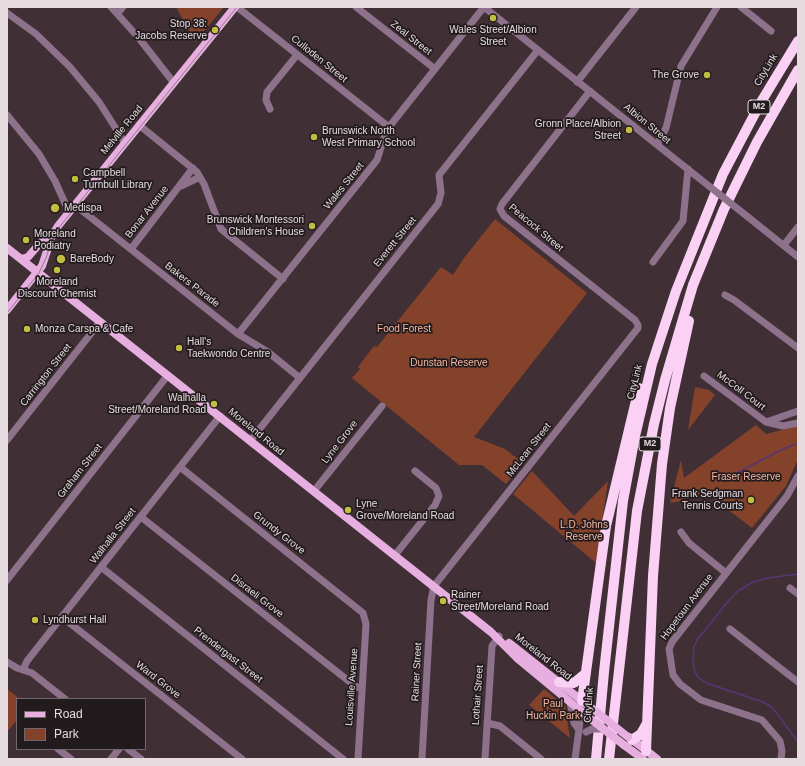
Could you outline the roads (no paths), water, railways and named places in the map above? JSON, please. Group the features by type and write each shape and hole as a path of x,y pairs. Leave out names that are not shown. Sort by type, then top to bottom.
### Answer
{"highway":[{"name":"CityLink","path":"596,759 612,593 629,465 652,364 676,291 723,174 762,102 798,41"},
{"name":"M2","path":"609,759 638,511 652,431 665,380 693,285 740,176 798,70"},
{"path":"644,755 654,576 663,457 677,374 709,248"},
{"path":"585,703 586,673 606,526 631,417 644,371 676,291"},
{"path":"559,682 574,683 586,673"},
{"path":"627,741 639,736 644,729 647,715"}],"main road":[{"name":"Melville Road","path":"7,310 44,262 52,236 72,209 236,7"},
{"path":"20,259 28,258 41,242 52,236"},
{"name":"Moreland Road","path":"7,248 314,492 496,635 559,682 644,755 656,759"},
{"name":"Moreland Road","path":"496,635 518,659 602,729 614,738 627,741"}],"street":[{"path":"111,7 118,13 174,83"},
{"path":"118,13 123,7"},
{"name":"Culloden Street","path":"236,7 389,127"},
{"name":"Zeal Street","path":"356,7 435,69"},
{"name":"Wales Street","path":"238,334 377,160 389,127 484,7"},
{"name":"Albion Street","path":"484,7 798,257"},
{"path":"578,82 636,7"},
{"path":"657,145 666,128 680,66 717,7"},
{"path":"741,7 772,31"},
{"path":"7,12 36,34 70,67 99,102 125,143"},
{"name":"Everett Street","path":"250,441 438,204 441,193 439,176 538,50"},
{"path":"270,109 266,100 268,92 297,55"},
{"name":"Peacock Street","path":"590,91 502,204 500,209 504,216 635,320 638,325"},
{"path":"7,115 39,154 72,209"},
{"path":"139,125 193,168 200,177 221,229 282,279"},
{"name":"Bonar Avenue","path":"131,249 180,187 193,168"},
{"path":"653,262 683,221 688,170"},
{"name":"Bonar Avenue","path":"180,187 200,177"},
{"name":"Bakers Parade","path":"72,209 131,249 238,334 268,352 300,378"},
{"path":"784,246 798,227"},
{"path":"725,296 734,300 798,348"},
{"name":"Carrington Street","path":"7,440 100,322"},
{"name":"McLean Street","path":"434,586 636,330 638,325"},
{"name":"Graham Street","path":"7,580 168,375"},
{"name":"McColl Court","path":"704,376 766,422"},
{"name":"Lyne Grove","path":"314,492 382,406"},
{"path":"766,422 798,411"},
{"name":"Walhalla Street","path":"23,670 27,661 220,416"},
{"path":"766,422 783,426 798,423"},
{"name":"Grundy Grove","path":"180,467 355,606 365,616"},
{"path":"395,555 435,505 439,496 436,488 415,471"},
{"name":"Hopetoun Avenue","path":"781,759 782,751 780,741 762,720 701,700 680,684 673,675 669,645 787,496 798,476"},
{"name":"Disraeli Grove","path":"141,517 355,686 362,689"},
{"path":"681,532 689,543 726,573"},
{"name":"Prendergast Street","path":"101,567 343,759"},
{"name":"Rainer Street","path":"422,759 431,600 434,586"},
{"path":"790,588 798,594"},
{"name":"Louisville Avenue","path":"358,759 366,624 365,616"},
{"name":"Ward Grove","path":"62,617 242,759"},
{"path":"730,629 798,682"},
{"name":"Lothair Street","path":"485,759 492,646 496,635"},
{"path":"7,662 32,673 64,698"},
{"path":"570,702 574,724 582,731"},
{"path":"575,759 578,740 582,731 585,703"},
{"path":"487,723 500,726 541,759"},
{"path":"582,731 602,729"},
{"path":"59,750 71,759"},
{"path":"111,759 118,750"},
{"path":"129,750 141,759"}],"waterway":[{"path":"731,476 781,450 798,443"},
{"path":"798,574 768,578 753,582 738,591 697,640 694,647 693,659 694,670 698,677 706,683 763,702 772,707 798,742"}],"tram line":[{"path":"7,313 39,273 46,258 53,236 57,230 237,7"}],"place":[{"name":"Wales Street/Albion Street","path":"493,18"},
{"name":"Stop 38: Jacobs Reserve","path":"215,30"},
{"name":"The Grove","path":"707,75"},
{"name":"Gronn Place/Albion Street","path":"629,130"},
{"name":"Brunswick North West Primary School","path":"314,137"},
{"name":"Campbell Turnbull Library","path":"75,179"},
{"name":"Medispa","path":"55,208"},
{"name":"Brunswick Montessori Children's House","path":"312,226"},
{"name":"Moreland Podiatry","path":"26,240"},
{"name":"BareBody","path":"61,259"},
{"name":"Moreland Discount Chemist","path":"57,270"},
{"name":"Monza Carspa & Cafe","path":"27,329"},
{"name":"Hall's Taekwondo Centre","path":"179,348"},
{"name":"Walhalla Street/Moreland Road","path":"214,404"},
{"name":"Frank Sedgman Tennis Courts","path":"751,500"},
{"name":"Lyne Grove/Moreland Road","path":"348,510"},
{"name":"Rainer Street/Moreland Road","path":"443,601"},
{"name":"Lyndhurst Hall","path":"35,620"}],"park label":[{"name":"Food Forest","path":"404,329"},
{"name":"Dunstan Reserve","path":"449,363"},
{"name":"Fraser Reserve","path":"746,477"},
{"name":"L.D. Johns Reserve","path":"584,530"},
{"name":"Paul Huckin Park","path":"553,710"}]}
